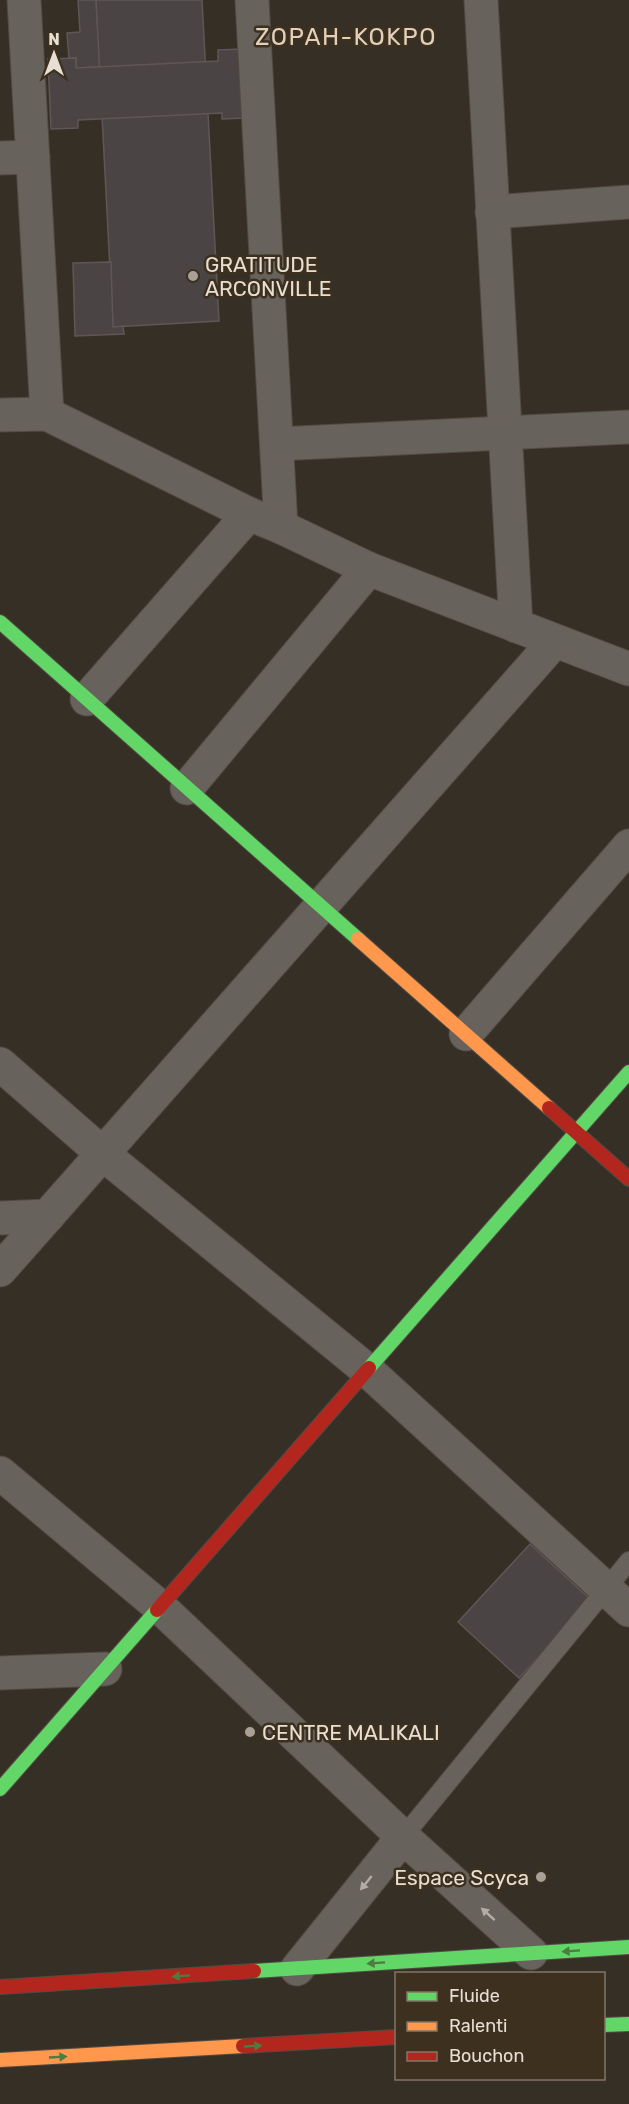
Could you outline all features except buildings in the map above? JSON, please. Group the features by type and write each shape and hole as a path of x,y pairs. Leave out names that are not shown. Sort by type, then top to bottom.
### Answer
{"street":[{"path":"24,0 46,414"},
{"path":"252,0 281,527"},
{"path":"481,0 516,626"},
{"path":"0,158 33,157"},
{"path":"492,212 629,202"},
{"path":"0,415 46,414 249,514 369,569 629,669"},
{"path":"277,444 629,428"},
{"path":"87,699 249,514"},
{"path":"187,788 369,569"},
{"path":"0,622 629,1179"},
{"path":"0,1270 554,642"},
{"path":"466,1034 629,846"},
{"path":"0,1064 103,1154 367,1371 617,1600"},
{"path":"0,1789 629,1072"},
{"path":"0,1218 48,1216"},
{"path":"0,1473 160,1607 403,1837 531,1953"},
{"path":"0,1673 105,1669"},
{"path":"297,1969 403,1837"},
{"path":"0,1987 629,1947"},
{"path":"605,2025 629,2024"},
{"path":"0,2060 395,2037"}],"lane":[{"path":"403,1837 617,1600 629,1561"}],"traffic: fast":[{"path":"0,622 358,939"},
{"path":"369,1368 629,1072"},
{"path":"0,1789 157,1610"},
{"path":"254,1971 629,1947"},
{"path":"605,2025 629,2024"}],"traffic: slow":[{"path":"358,939 549,1108"},
{"path":"0,2060 243,2046"}],"traffic: jam":[{"path":"549,1108 629,1179"},
{"path":"157,1610 369,1368"},
{"path":"0,1987 254,1971"},
{"path":"243,2046 395,2037"}],"place":[{"name":"GRATITUDE ARCONVILLE","path":"193,276"},
{"name":"CENTRE MALIKALI","path":"250,1732"},
{"name":"Espace Scyca","path":"541,1877"}],"district":[{"name":"ZOPAH-KOKPO","path":"346,37"}]}
